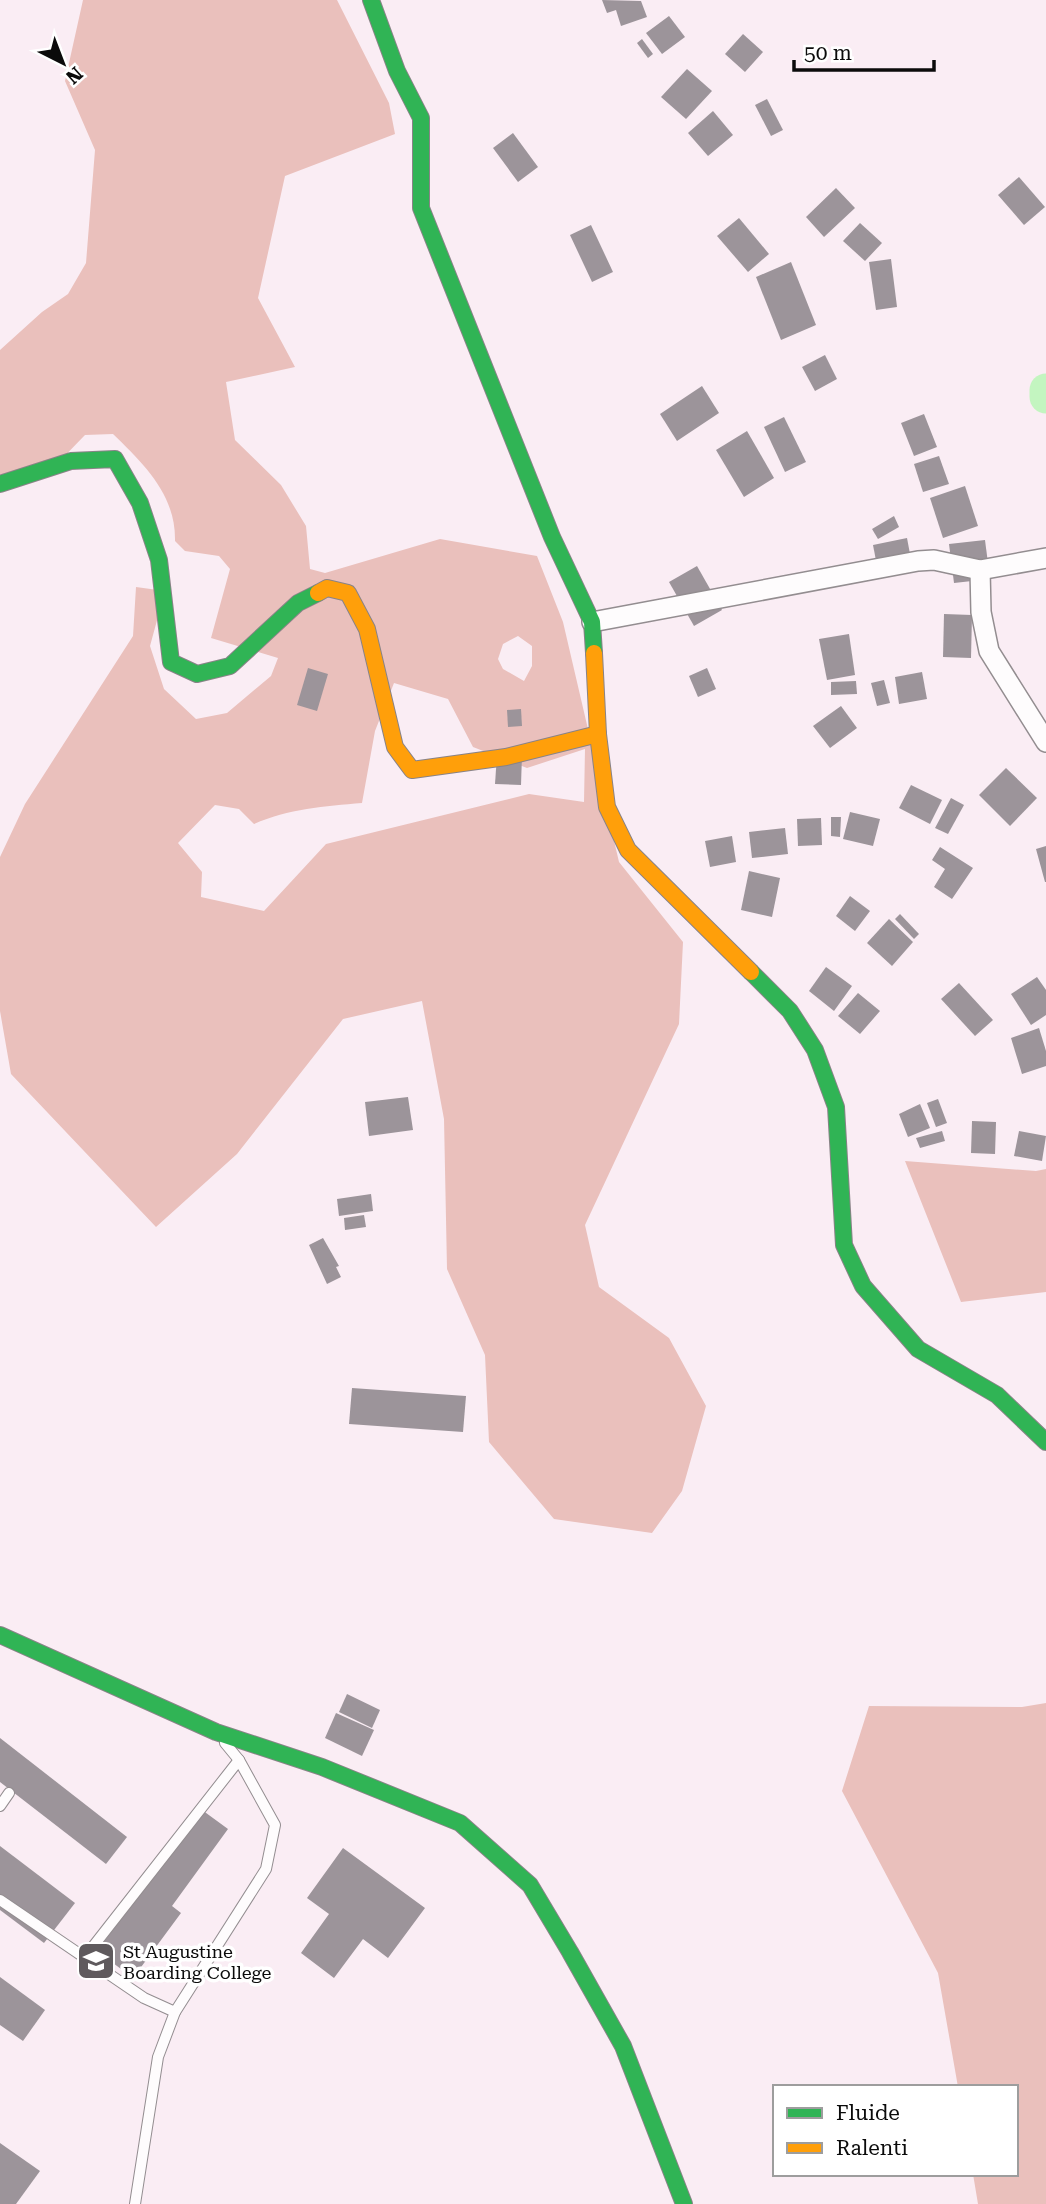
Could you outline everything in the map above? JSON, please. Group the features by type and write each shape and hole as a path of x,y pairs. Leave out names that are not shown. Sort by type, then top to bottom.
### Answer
{"main road":[{"path":"371,0 397,71 421,118 421,208 449,284 497,393 552,537 592,622 598,734 607,807 628,849 790,1011 815,1050 836,1107 844,1245 863,1286 918,1349 997,1395 1046,1442"},
{"path":"0,484 71,461 115,459 140,503 159,559 171,662 197,674 230,666 298,603 327,588 348,593 367,629 396,747 412,770 452,767 528,753 598,734"},
{"path":"0,1636 216,1732 322,1767 460,1823 530,1885 622,2046 684,2204"}],"street":[{"path":"592,622 918,561 934,560 980,570 1046,558"},
{"path":"980,570 981,612 989,651 1046,742"}],"lane":[{"path":"135,2204 158,2057 175,2011 266,1869 275,1825 239,1760 216,1732"},
{"path":"83,1958 239,1760"},
{"path":"0,1806 9,1793"},
{"path":"0,1900 144,1998 175,2011"}],"shaded area":[{"path":"83,0 337,0 389,103 395,134 285,176 258,298 295,367 226,382 235,440 281,485 306,526 310,569 325,573 440,539 537,556 563,622 619,862 683,942 679,1024 585,1225 599,1287 669,1338 706,1406 682,1491 652,1533 554,1519 489,1442 485,1355 447,1269 444,1119 422,1001 343,1019 237,1154 156,1227 11,1074 0,1011 0,857 25,804 133,636 136,587 165,591 150,646 164,689 196,719 227,713 271,676 278,658 211,638 230,569 219,556 185,551 175,541 170,509 156,481 113,434 85,435 54,467 0,475 0,350 42,312 68,294 86,263 95,150 65,81","holes":["518,636 532,646 532,666 524,681 503,669 498,659 503,644","394,683 448,699 473,747 527,768 585,749 584,802 529,794 326,844 264,911 201,897 202,872 178,843 215,805 239,809 254,824 293,812 362,803 375,731"]},
{"path":"905,1161 1036,1171 1046,1169 1046,1292 961,1302"},
{"path":"1046,1703 1046,2204 978,2204 973,2176 1018,2176 1018,2085 958,2085 938,1973 842,1791 869,1706 1022,1707"}],"building":[{"path":"602,0 641,1 647,17 621,26 616,10 607,13"},
{"path":"669,16 685,37 662,54 646,33"},
{"path":"743,34 763,52 745,72 725,54"},
{"path":"642,39 653,54 648,58 637,43"},
{"path":"687,69 712,91 686,119 661,97"},
{"path":"767,99 783,130 771,136 755,105"},
{"path":"713,111 733,135 708,156 688,133"},
{"path":"513,133 538,167 518,182 493,148"},
{"path":"1019,177 1045,207 1024,225 998,195"},
{"path":"836,188 855,208 824,237 806,217"},
{"path":"739,218 769,254 748,272 717,236"},
{"path":"860,223 882,243 865,261 843,241"},
{"path":"591,225 613,272 592,282 570,235"},
{"path":"891,259 897,307 876,310 869,262"},
{"path":"791,262 816,325 781,340 756,277"},
{"path":"825,355 837,379 815,391 802,367"},
{"path":"702,386 719,413 677,441 660,414"},
{"path":"924,414 937,447 914,456 901,423"},
{"path":"784,417 806,462 785,472 764,427"},
{"path":"747,431 774,478 744,497 716,450"},
{"path":"939,456 949,484 923,492 914,464"},
{"path":"965,486 978,526 943,538 930,498"},
{"path":"894,516 899,527 878,539 872,529"},
{"path":"907,538 913,570 879,576 873,545"},
{"path":"985,540 990,579 954,583 949,544"},
{"path":"697,566 722,610 694,626 669,582"},
{"path":"944,614 972,615 971,658 943,657"},
{"path":"849,634 855,675 827,680 819,639"},
{"path":"308,668 328,674 317,711 297,705"},
{"path":"707,668 716,689 698,697 689,676"},
{"path":"922,672 927,699 899,704 895,677"},
{"path":"884,680 890,703 877,706 871,683"},
{"path":"856,681 857,694 831,695 831,682"},
{"path":"841,706 857,728 830,748 813,726"},
{"path":"521,709 522,726 508,727 507,710"},
{"path":"497,755 522,755 521,785 495,784"},
{"path":"1006,768 1037,798 1010,826 979,795"},
{"path":"911,785 942,800 930,824 899,808"},
{"path":"951,798 964,805 948,834 935,828"},
{"path":"850,812 880,819 873,846 843,839"},
{"path":"831,817 841,817 840,837 831,836"},
{"path":"821,818 822,845 798,846 797,819"},
{"path":"785,828 788,854 752,858 749,832"},
{"path":"732,836 736,862 710,867 705,841"},
{"path":"1046,846 1046,882 1045,882 1036,849"},
{"path":"940,847 973,868 952,899 934,887 945,869 932,860"},
{"path":"749,871 780,878 772,917 741,910"},
{"path":"850,896 870,911 855,931 836,916"},
{"path":"900,914 919,934 914,939 895,919"},
{"path":"889,919 913,942 892,966 867,943"},
{"path":"826,967 852,986 834,1011 809,991"},
{"path":"1037,977 1046,990 1046,1015 1031,1025 1011,994"},
{"path":"959,983 993,1020 975,1036 941,999"},
{"path":"858,993 880,1011 860,1034 838,1016"},
{"path":"1039,1028 1046,1051 1046,1066 1022,1074 1011,1038"},
{"path":"408,1097 413,1130 369,1136 365,1102"},
{"path":"938,1099 947,1123 936,1127 927,1103"},
{"path":"920,1104 930,1128 908,1137 899,1114"},
{"path":"972,1121 996,1122 995,1154 971,1153"},
{"path":"942,1131 945,1141 920,1148 916,1138"},
{"path":"1019,1131 1046,1136 1042,1161 1014,1156"},
{"path":"371,1194 373,1211 339,1216 337,1199"},
{"path":"364,1215 366,1227 345,1230 344,1218"},
{"path":"323,1238 339,1266 336,1267 341,1277 327,1284 309,1245"},
{"path":"352,1388 466,1396 463,1432 349,1424"},
{"path":"347,1694 380,1710 372,1728 339,1712"},
{"path":"336,1713 374,1730 362,1756 325,1738"},
{"path":"0,1738 127,1837 106,1864 0,1782"},
{"path":"202,1810 228,1829 172,1906 181,1913 133,1978 97,1951"},
{"path":"0,1846 75,1903 44,1943 0,1910"},
{"path":"343,1848 425,1908 388,1958 363,1939 334,1978 301,1953 329,1914 307,1898"},
{"path":"0,1977 45,2010 23,2041 0,2025"},
{"path":"0,2143 40,2171 16,2204 0,2204"}],"waterway":[{"path":"1046,390 1046,397"}],"traffic: fast":[{"path":"371,0 397,71 421,118 421,208 552,537 592,622 594,653"},
{"path":"0,484 71,461 115,459 140,503 159,560 171,662 197,674 230,666 298,603 318,593"},
{"path":"751,972 790,1011 815,1050 836,1107 844,1245 863,1286 918,1349 997,1395 1046,1442"},
{"path":"0,1635 216,1732 322,1767 460,1823 530,1885 570,1952 623,2046 684,2204"}],"traffic: slow":[{"path":"318,593 327,588 348,593 367,629 395,747 412,770 506,757 598,734"},
{"path":"594,653 598,734 607,807 628,850 751,972"}],"place":[{"name":"St Augustine Boarding College","path":"96,1961"}]}
